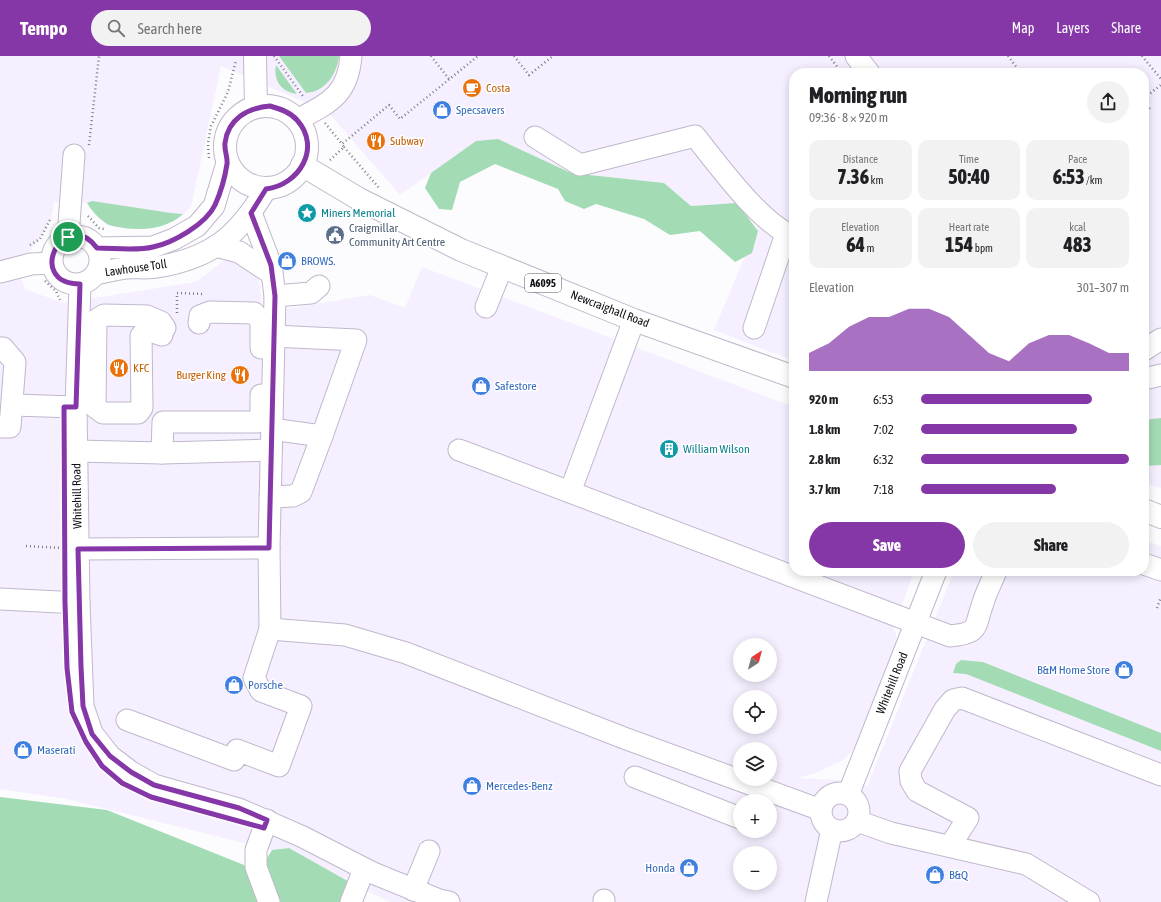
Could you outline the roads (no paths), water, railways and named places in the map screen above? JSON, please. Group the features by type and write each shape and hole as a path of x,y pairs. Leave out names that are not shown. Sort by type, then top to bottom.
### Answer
{"main road":[{"path":"255,56 256,107"},
{"path":"270,106 306,115 307,149 299,172 288,182 266,189 254,187 241,180 230,169 218,163 227,132 235,119 242,113 256,107 270,106"},
{"name":"Newcraighall Road","path":"302,166 359,200 426,234 502,267 634,320 789,376"},
{"path":"1149,507 1161,510"},
{"path":"1149,512 1161,517"}],"street":[{"path":"306,115 330,101 342,90 350,71 351,56"},
{"path":"856,56 865,68"},
{"path":"535,137 580,165 694,136 753,206 789,235"},
{"path":"68,237 69,206 81,152"},
{"name":"Lawhouse Toll","path":"88,279 100,261 97,248 152,247 174,239 197,226 214,206 218,163"},
{"name":"Lawhouse Toll","path":"52,263 58,277 65,282 88,279 127,268 156,267 201,256 230,237 251,213 266,189"},
{"path":"127,720 234,760 237,750 279,766 301,706 261,691 254,678 270,629 269,548 275,296 271,265 251,213"},
{"path":"0,272 31,264 52,263 52,256 57,244 68,237 81,236 93,242 97,248"},
{"path":"754,328 789,239"},
{"path":"216,246 239,252 272,274"},
{"path":"486,307 502,267"},
{"name":"Whitehill Road","path":"88,279 76,407 76,451 69,546 79,603 83,706 92,734 110,756 131,772 154,785 239,808 267,820 364,869 413,890 449,902"},
{"path":"275,296 311,293 319,286"},
{"path":"162,453 163,422 257,422 261,415 260,322 254,313 210,312 200,316 199,323"},
{"path":"104,315 147,316 161,322 163,332 147,330 141,336 142,408 138,413 103,413 95,407 96,320 104,315"},
{"path":"570,492 634,320"},
{"path":"270,497 293,496 301,492 356,340 273,336"},
{"path":"1149,347 1161,339"},
{"path":"0,348 3,348 15,362 13,405 10,427 0,427"},
{"path":"1149,378 1161,374"},
{"path":"13,405 76,407"},
{"path":"271,429 322,436"},
{"path":"76,451 162,453 271,450"},
{"path":"459,450 789,576"},
{"path":"69,546 269,548"},
{"path":"1149,566 1161,570"},
{"path":"790,576 950,636 966,635 978,624 982,604 994,576"},
{"name":"Whitehill Road","path":"848,795 934,576"},
{"path":"0,599 79,603"},
{"path":"270,629 345,635 406,652 624,738 821,810"},
{"path":"950,846 968,818 917,791 911,781 910,771 945,709 953,700 962,698 1161,775"},
{"path":"635,777 733,815"},
{"path":"836,793 848,795 853,798 859,809 857,821 849,829 838,831 832,829 824,822 821,810 823,804 836,793"},
{"path":"267,820 256,850 256,867 269,902"},
{"path":"857,821 891,833 1026,864 1089,902"},
{"path":"816,902 832,829"},
{"path":"413,890 429,851"},
{"path":"351,902 364,869"}],"place":[{"name":"Costa","path":"472,88"},
{"name":"Specsavers","path":"442,110"},
{"name":"Subway","path":"376,141"},
{"name":"Miners Memorial","path":"307,213"},
{"name":"Craigmillar Community Art Centre","path":"335,235"},
{"name":"BROWS.","path":"287,261"},
{"name":"KFC","path":"119,368"},
{"name":"Burger King","path":"240,375"},
{"name":"Safestore","path":"481,386"},
{"name":"William Wilson","path":"669,449"},
{"name":"B&M Home Store","path":"1124,670"},
{"name":"Porsche","path":"234,685"},
{"name":"Maserati","path":"23,750"},
{"name":"Mercedes-Benz","path":"472,786"},
{"name":"Honda","path":"689,868"},
{"name":"B&Q","path":"935,875"}]}
